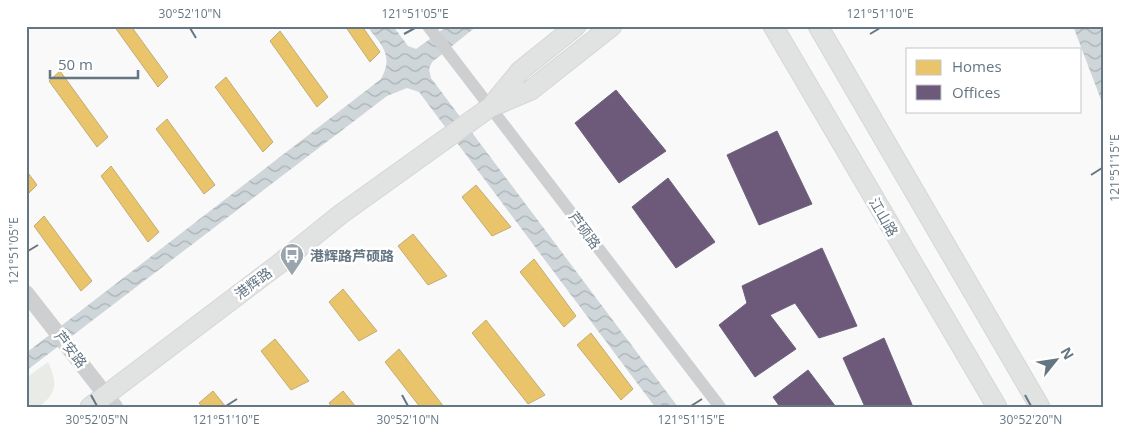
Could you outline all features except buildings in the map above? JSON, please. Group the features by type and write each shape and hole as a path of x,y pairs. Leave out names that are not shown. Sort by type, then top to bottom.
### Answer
{"main road":[{"name":"港辉路","path":"490,108 520,71 576,26"},
{"name":"港辉路","path":"90,407 110,401 341,214 468,122 490,108 531,90 612,26"},
{"name":"江山路","path":"773,26 997,407"},
{"path":"818,26 1040,407"}],"street":[{"name":"芦硕路","path":"430,29 720,407"},
{"name":"芦安路","path":"26,293 110,401"}],"shaded area":[{"path":"48,362 53,375 53,391 39,407 26,407 26,378"}],"water":[{"path":"367,26 393,26 408,46 416,49 448,26 477,26 432,62 429,69 431,78 678,407 655,407 419,92 407,88 387,96 26,371 26,353 381,79 385,71 386,57 381,45"},
{"path":"1073,26 1103,26 1103,105 1082,48"}],"place":[{"name":"港辉路芦硕路","path":"292,276"}]}
